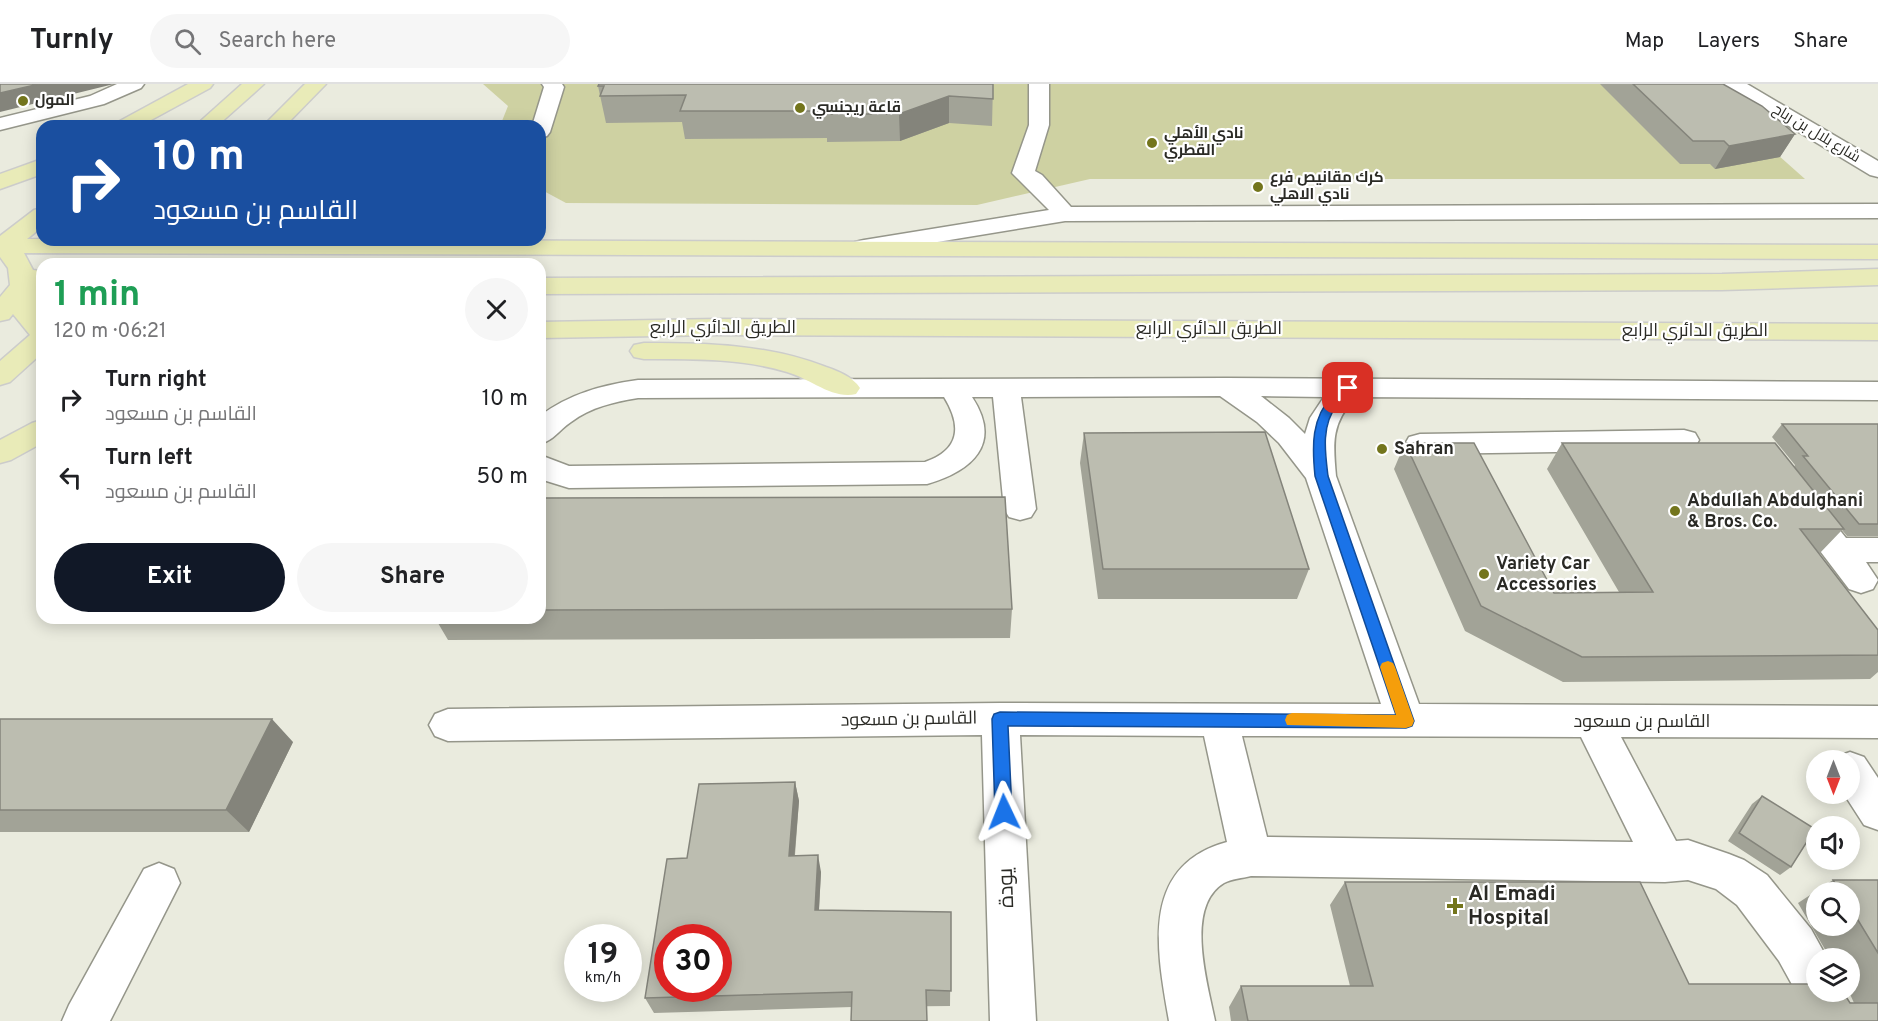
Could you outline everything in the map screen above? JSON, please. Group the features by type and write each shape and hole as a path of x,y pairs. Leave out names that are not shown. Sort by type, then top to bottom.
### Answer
{"main road":[{"path":"135,120 204,84"},
{"path":"159,120 204,84"},
{"path":"212,120 254,84"},
{"path":"291,116 316,84"},
{"path":"0,182 36,168"},
{"path":"1,247 36,220"},
{"path":"1,247 36,245"},
{"path":"53,258 66,246"},
{"path":"123,258 147,246"},
{"path":"135,258 149,246"},
{"path":"277,246 465,249 864,247 1878,252"},
{"path":"456,246 465,249"},
{"path":"1,247 20,263 25,286 22,302 26,314 36,329"},
{"path":"546,286 1722,282 1878,277"},
{"path":"0,313 25,286"},
{"name":"الطريق الدائري الرابع","path":"546,330 730,327 1878,332"},
{"path":"1847,332 1878,338"},
{"path":"0,334 36,335"},
{"path":"0,376 36,341"},
{"path":"546,350 699,351 750,356 824,374 846,388"},
{"path":"0,453 36,433"}],"street":[{"path":"0,124 97,100 134,84"},
{"path":"544,120 554,87 552,84"},
{"path":"1039,84 1039,125 1023,173 1035,180 1065,214"},
{"name":"شارع بلال بن رباح","path":"1734,84 1875,173"},
{"path":"864,247 1065,214 1878,211"},
{"path":"551,416 598,396 638,389 1226,387 1878,391"},
{"path":"1226,387 1254,403 1279,422 1300,445 1321,476"},
{"path":"546,469 556,475 569,477 927,473 943,469 957,461 965,451 970,427 967,413 952,388"},
{"path":"1006,388 1020,508"},
{"path":"1348,388 1332,404 1321,424 1318,447 1321,476 1406,721"},
{"path":"970,427 1012,428"},
{"path":"1420,444 1684,440"},
{"path":"1787,486 1861,580"},
{"path":"1837,550 1878,550"},
{"name":"القاسم بن مسعود","path":"448,725 1000,719 1878,722"},
{"name":"يودة","path":"1000,719 1013,1021"},
{"path":"1219,719 1251,856"},
{"path":"1593,722 1665,862"},
{"path":"1819,722 1837,750"},
{"path":"1860,784 1878,812"},
{"path":"1191,1021 1180,944 1180,915 1191,890 1208,869 1251,856 1665,862 1688,860 1728,874 1752,890 1795,945 1806,965"},
{"path":"85,1021 159,883"},
{"path":"1827,1002 1839,1021"}],"green space":[{"name":"نادي الأهلي القطري","path":"483,84 1679,84 1743,124 1805,179 1090,179 977,205 566,203 546,192 546,120 502,120 508,106"}],"building":[{"path":"0,84 39,84 0,93"},
{"path":"599,84 993,84 993,99 949,96 899,114 825,114 825,111 680,111 686,95 600,96 604,86 598,86"},
{"path":"1633,84 1723,84 1762,106 1795,134 1729,146 1724,141 1693,141"},
{"path":"1782,424 1878,424 1878,524 1859,524 1803,456 1808,456"},
{"path":"1265,432 1309,569 1103,569 1084,433"},
{"path":"1405,443 1474,443 1554,593 1653,592 1562,443 1775,443 1844,529 1800,529 1878,630 1878,655 1582,657 1481,606"},
{"path":"1005,497 1012,609 546,610 546,498"},
{"path":"0,719 272,719 226,810 0,810"},
{"path":"795,782 789,856 818,855 815,910 951,912 951,991 926,990 927,1021 851,1021 852,992 732,995 732,924 657,924 667,859 687,858 699,784"},
{"path":"1762,796 1806,823 1806,843 1791,867 1739,833"},
{"path":"1833,880 1878,880 1878,953 1860,923 1860,882 1834,882"},
{"path":"1345,882 1640,882 1689,984 1806,984 1806,1002 1878,1003 1878,1021 1248,1021 1241,986 1373,986"},
{"path":"654,941 654,998 645,998"}],"slow traffic":[{"path":"1292,720 1406,721 1388,667"}],"place":[{"name":"المول","path":"23,101"},
{"name":"قاعة ريجنسي","path":"800,108"},
{"name":"نادي الأهلي القطري","path":"1152,143"},
{"name":"كرك مقانيص فرع نادي الاهلي","path":"1258,187"},
{"name":"Sahran","path":"1382,449"},
{"name":"Abdullah Abdulghani & Bros. Co.","path":"1675,511"},
{"name":"Variety Car Accessories","path":"1484,574"},
{"name":"Al Emadi Hospital","path":"1455,906"}],"route":[{"path":"1004,812 1000,719 1406,721 1321,476 1318,447 1321,424 1332,404 1348,388"}]}
